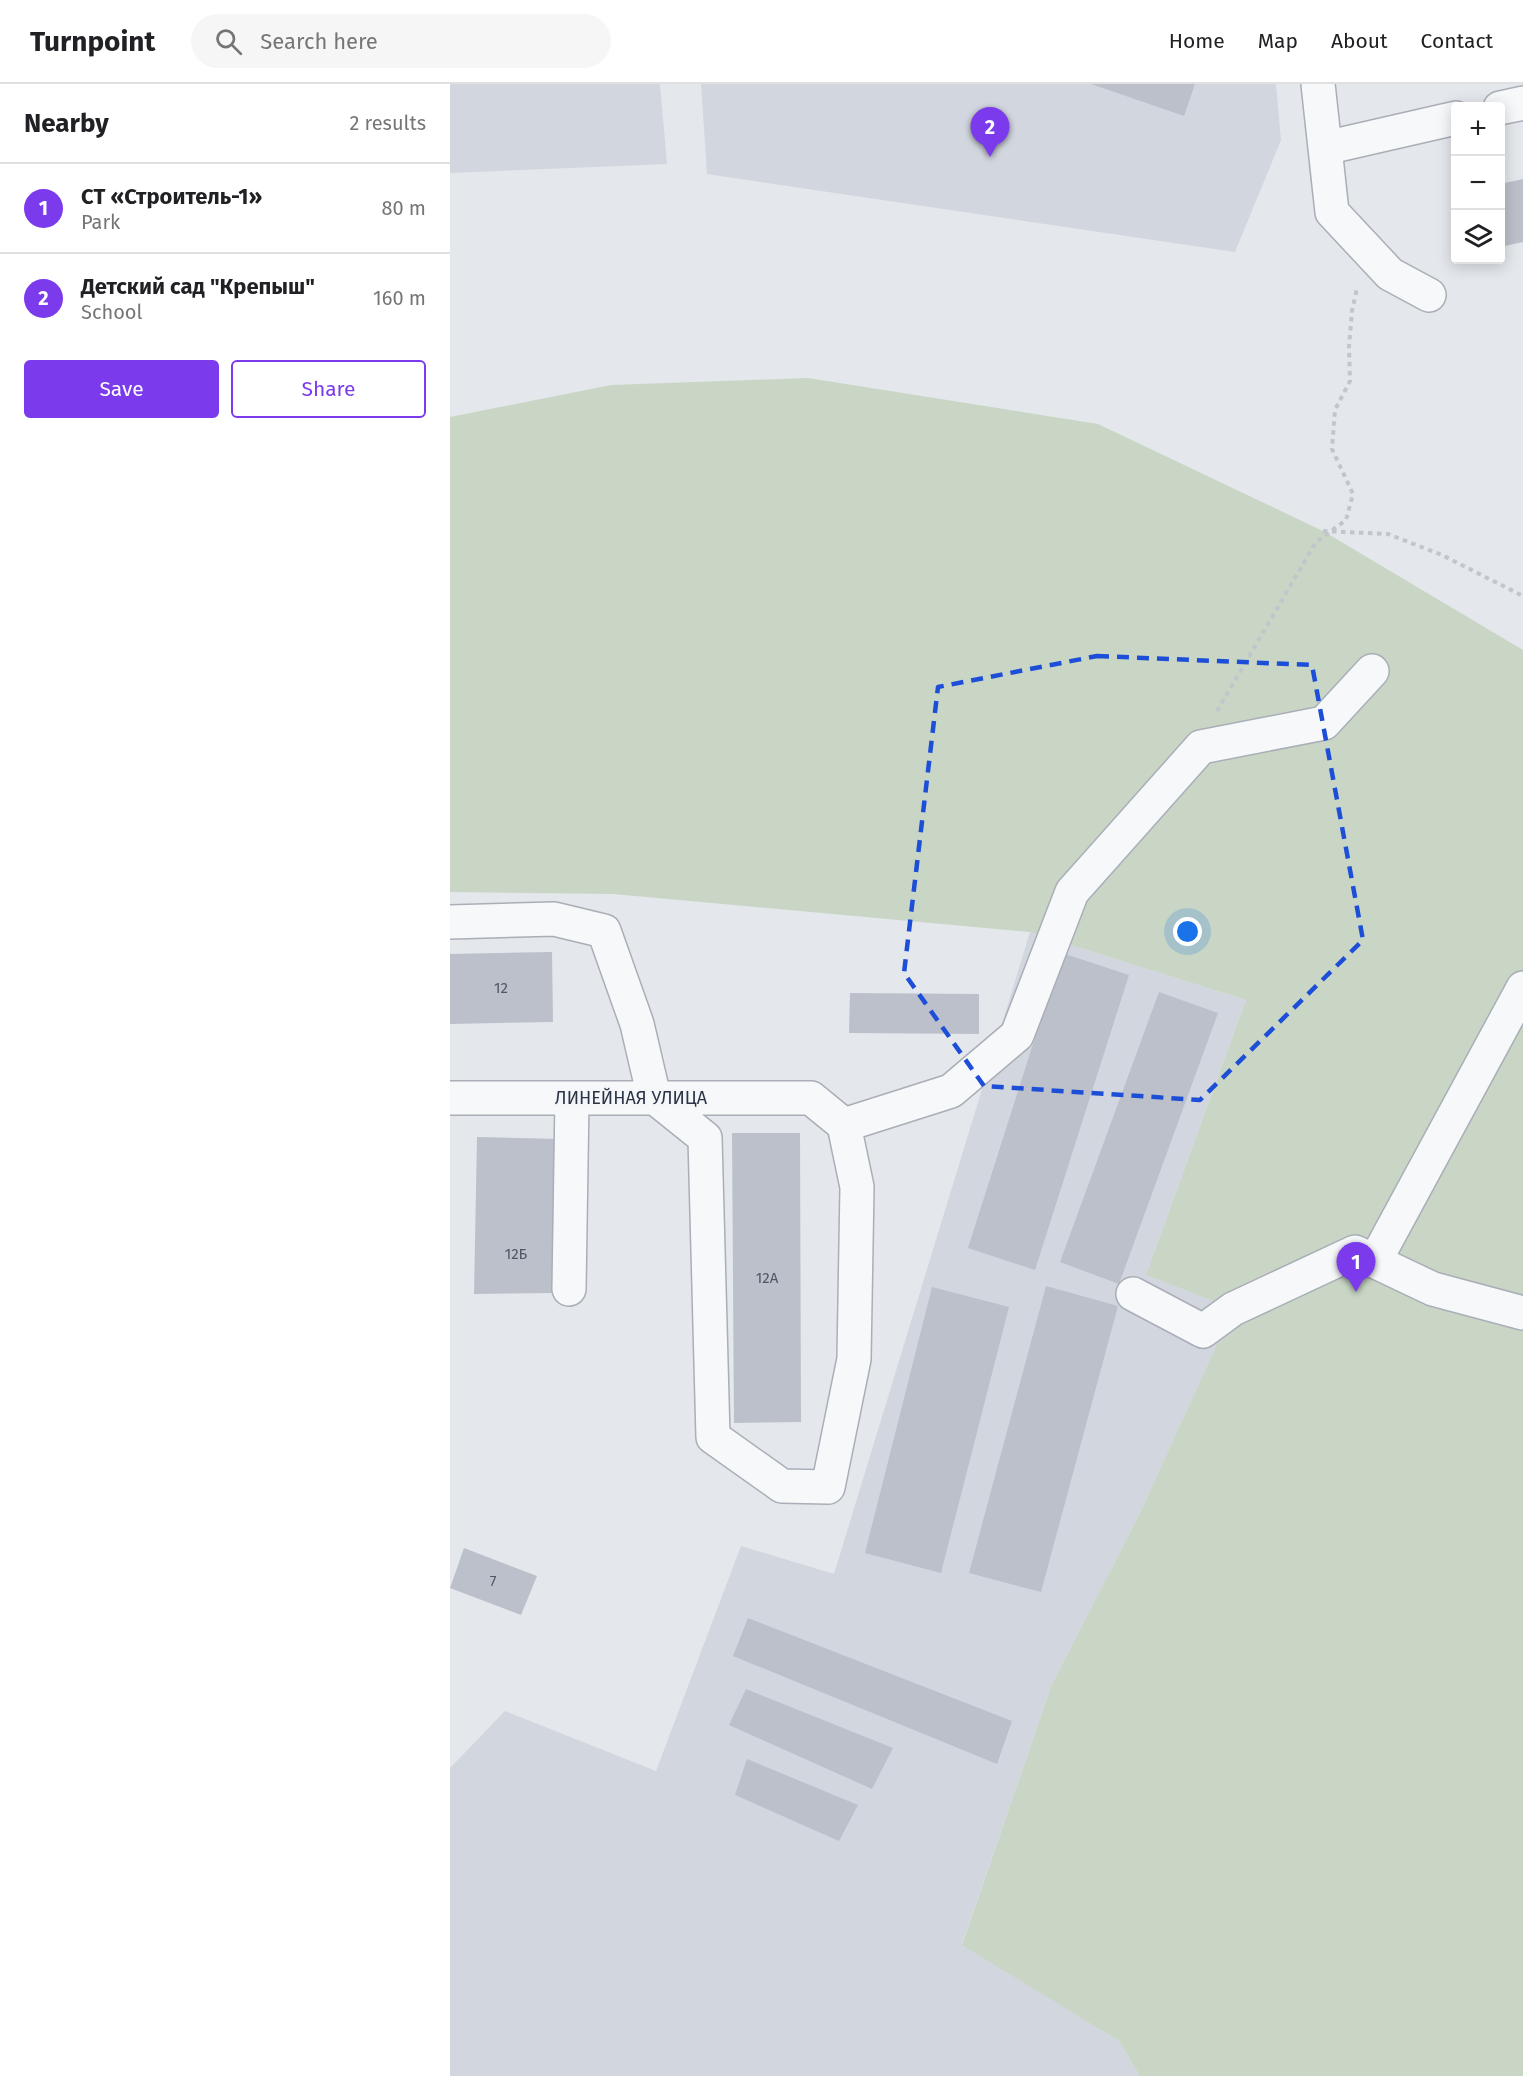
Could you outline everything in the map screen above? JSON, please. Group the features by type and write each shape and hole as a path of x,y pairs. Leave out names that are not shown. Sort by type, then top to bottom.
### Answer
{"street":[{"path":"1318,84 1332,212 1390,274 1429,295"},
{"path":"1505,107 1523,103"},
{"path":"1325,148 1451,119"},
{"path":"450,922 554,920 604,931 637,1023 654,1097 705,1138 713,1437 782,1486 828,1487 854,1359 857,1187 844,1125 951,1091 1017,1035 1072,892 1201,747 1324,723 1372,671"},
{"path":"1375,1261 1523,988"},
{"name":"ЛИНЕЙНАЯ УЛИЦА","path":"450,1098 811,1098 844,1125"},
{"path":"569,1289 572,1099"},
{"path":"1133,1294 1203,1331 1233,1309 1355,1252 1433,1289 1523,1313"}],"path":[{"path":"1201,747 1222,700 1316,542 1346,520 1353,494 1332,449 1335,410 1350,381 1352,311 1362,270 1362,244"},
{"path":"1323,531 1388,534 1442,555 1523,596"}],"highlighted area":[{"path":"1097,656 1312,665 1363,940 1200,1100 984,1086 904,973 938,687"}],"shaded area":[{"path":"450,84 660,84 667,164 450,173"},
{"path":"701,84 1276,84 1281,140 1235,252 707,174"},
{"path":"1030,932 1246,1000 1146,1275 1233,1309 1139,1515 1052,1684 962,1944 1119,2041 1140,2076 450,2076 450,1768 505,1711 656,1771 741,1546 834,1574"}],"green space":[{"path":"808,378 1098,424 1323,531 1523,650 1523,2076 1140,2076 1119,2041 962,1945 1052,1684 1139,1515 1233,1309 1146,1275 1246,1000 1030,932 613,894 450,892 450,417 611,385"}],"building":[{"path":"1091,84 1195,84 1184,116"},
{"path":"1523,179 1523,242 1505,246 1505,210 1505,183"},
{"path":"552,952 553,1022 450,1024 450,954"},
{"path":"1062,953 1129,975 1035,1270 968,1248"},
{"path":"1159,992 1218,1013 1119,1284 1060,1262"},
{"path":"850,993 979,994 979,1034 849,1033"},
{"path":"732,1133 800,1133 801,1422 734,1423"},
{"path":"477,1137 559,1139 556,1293 474,1294"},
{"path":"1046,1286 1118,1306 1041,1592 969,1573"},
{"path":"932,1287 1009,1307 941,1573 865,1553"},
{"path":"464,1548 537,1576 521,1615 450,1588"},
{"path":"748,1618 1012,1721 997,1764 733,1656"},
{"path":"746,1689 893,1748 872,1789 729,1725"},
{"path":"747,1759 858,1805 839,1841 735,1795"}],"place":[{"name":"Детский сад \"Крепыш\"","path":"990,157"},
{"name":"СТ «Строитель-1»","path":"1356,1292"}]}
